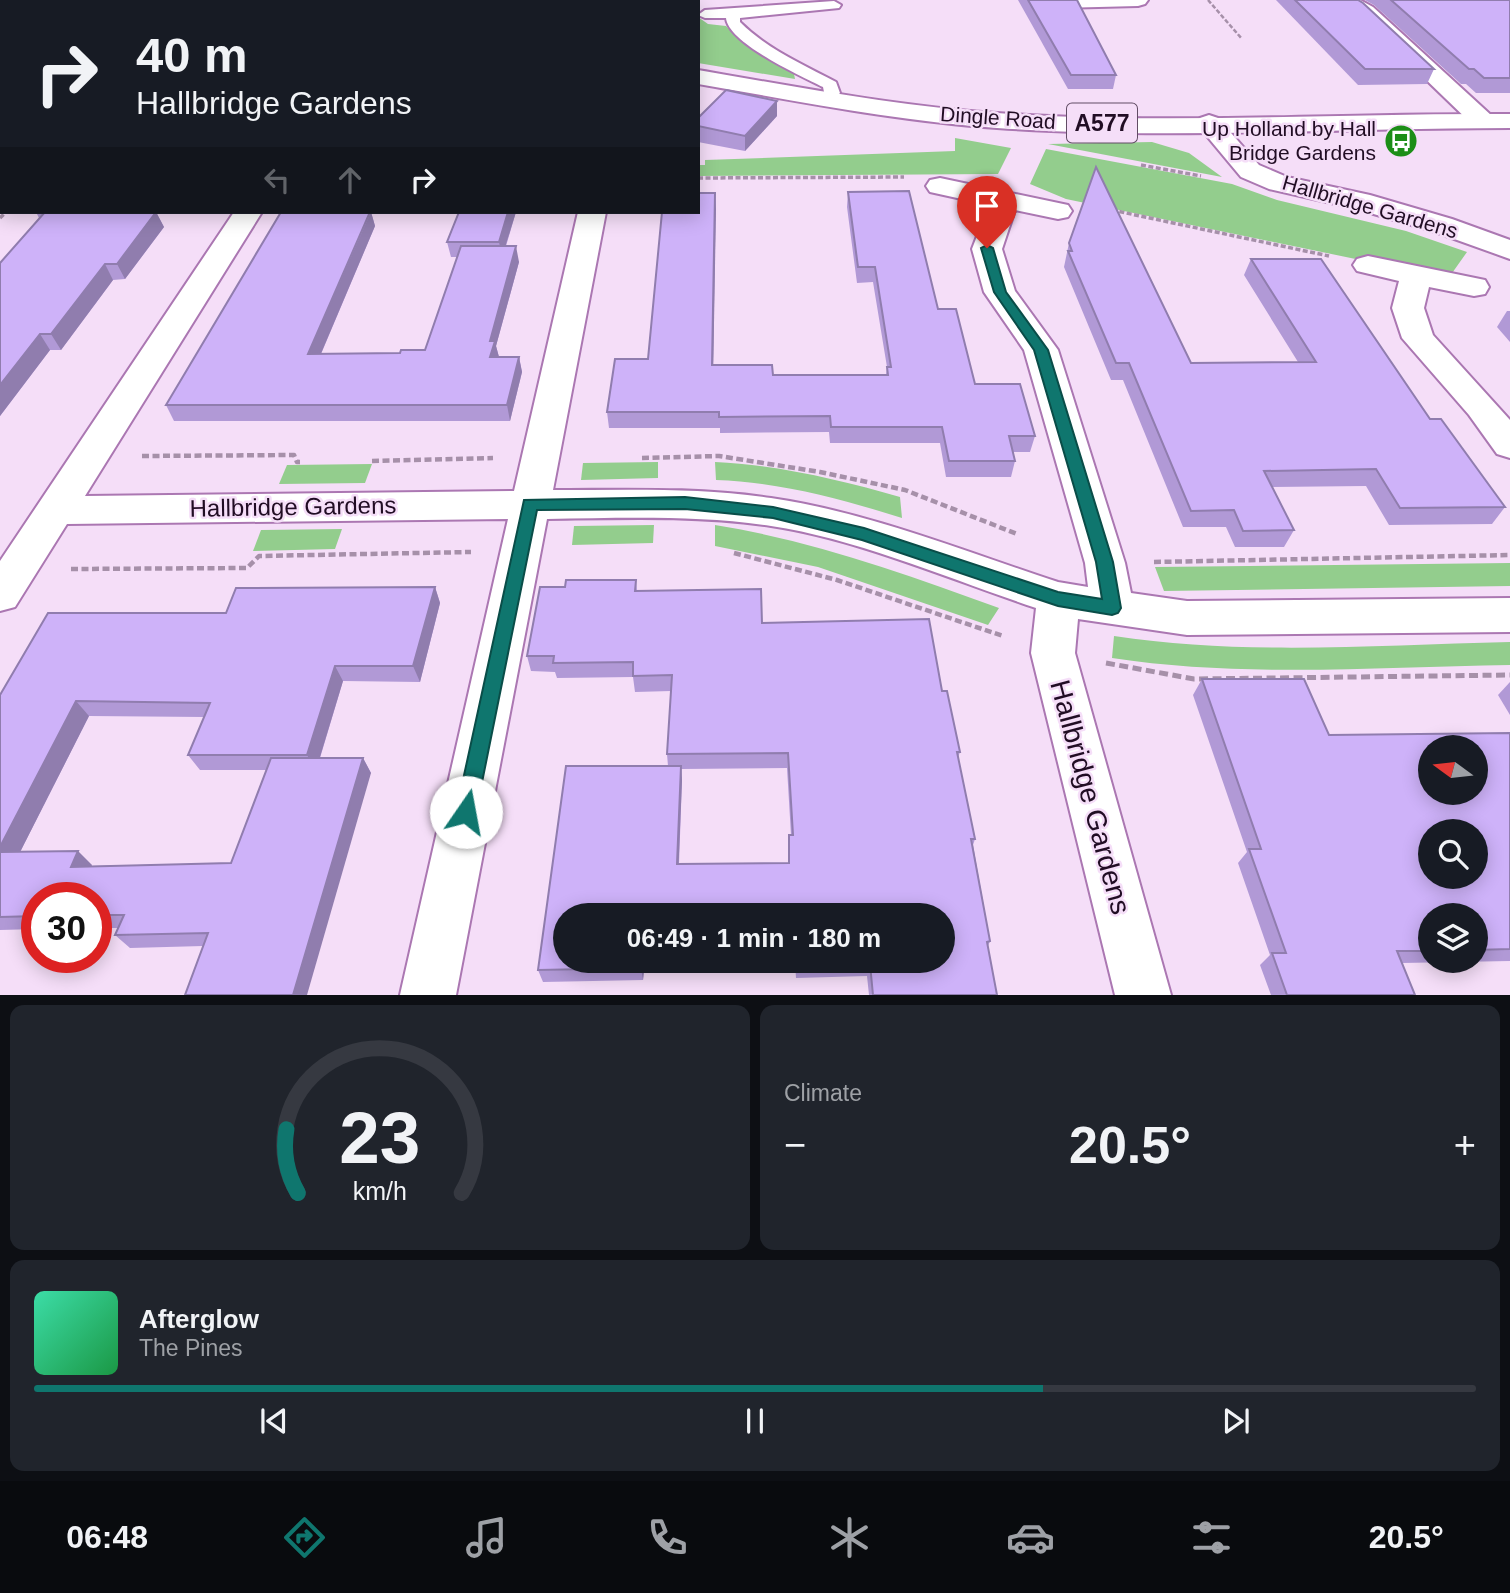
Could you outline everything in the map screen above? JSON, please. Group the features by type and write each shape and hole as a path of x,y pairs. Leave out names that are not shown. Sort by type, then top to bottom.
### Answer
{"street":[{"path":"1059,2 1138,0"},
{"path":"1344,0 1366,11 1483,121"},
{"name":"Dingle Road","path":"700,77 825,99 959,117 1038,123 1510,121"},
{"name":"Hallbridge Gardens","path":"1209,123 1251,171 1279,183 1360,201 1510,250"},
{"path":"940,186 1058,211"},
{"path":"1004,199 987,248 1000,292 1041,350 1105,562 1112,608"},
{"path":"0,595 247,214"},
{"path":"428,995 592,214"},
{"path":"1368,265 1474,287"},
{"path":"1416,275 1408,308 1418,338 1481,407 1510,444"},
{"name":"Hallbridge Gardens","path":"55,510 685,503 773,512 864,534 1058,599 1112,608 1187,618 1510,615"},
{"name":"Hallbridge Gardens","path":"1058,599 1053,653 1143,995"}],"lane":[{"path":"705,14 834,5"},
{"path":"733,14 733,23 747,37 830,85 832,93 825,99"}],"path":[{"path":"1208,0 1242,39"},
{"path":"700,178 904,177"},
{"path":"1103,208 1368,265"},
{"path":"1105,562 1510,555"},
{"path":"1053,653 1194,679 1510,675"}],"green space":[{"path":"700,18 708,24 726,26 750,48 794,74 795,79 700,63"},
{"path":"955,138 1011,148 998,174 700,176 700,165 705,165 705,160 955,151"},
{"path":"1152,142 1189,153 1222,177 1048,144"},
{"path":"1046,149 1232,184 1277,200 1406,231 1467,252 1450,276 1399,268 1066,199 1030,184"},
{"path":"658,462 658,478 581,480 583,463"},
{"path":"715,462 809,474 900,497 902,518 810,493 763,484 716,480"},
{"path":"372,464 365,483 279,484 287,465"},
{"path":"654,525 653,543 572,545 574,526"},
{"path":"715,525 824,549 999,608 988,625 818,567 715,546"},
{"path":"342,529 335,549 253,551 261,530"},
{"path":"1510,563 1510,586 1164,591 1155,567"},
{"path":"1114,636 1212,646 1311,648 1510,642 1510,665 1311,670 1211,668 1112,658"}],"building":[{"path":"1028,0 1077,0 1116,75 1071,75"},
{"path":"1295,0 1358,0 1434,69 1365,69"},
{"path":"1391,0 1510,0 1510,78 1484,78 1474,69 1469,69"},
{"path":"726,90 777,101 745,136 700,126 700,116"},
{"path":"1096,167 1191,363 1316,362 1251,259 1321,259 1430,419 1441,419 1505,507 1400,508 1376,469 1264,471 1294,530 1243,531 1234,510 1191,511 1129,363 1116,363 1068,251 1072,251 1069,243"},
{"path":"909,191 938,309 956,309 975,384 1020,384 1035,436 1009,436 1015,461 949,461 942,427 831,427 830,416 719,417 719,412 607,412 615,359 648,359 662,214 700,214 700,193 715,193 712,365 772,365 773,375 888,375 887,367 891,367 875,267 858,267 848,192"},
{"path":"43,214 154,214 117,264 105,264 51,334 40,334 0,385 0,263"},
{"path":"280,214 369,214 308,354 400,353 401,350 425,350 461,246 516,246 490,341 495,341 490,357 519,357 507,405 166,405"},
{"path":"458,214 507,214 499,242 447,242"},
{"path":"566,580 636,580 635,591 761,589 762,623 929,619 942,691 947,691 960,752 957,752 975,839 971,839 997,995 873,995 871,973 955,973 955,903 553,903 553,970 538,970 566,766 681,766 677,864 789,863 789,835 793,835 788,753 667,754 672,675 633,676 633,662 553,663 554,656 527,656 540,587 565,587"},
{"path":"435,587 413,666 335,666 307,755 188,755 210,703 76,701 0,847 0,695 48,613 226,613 236,588"},
{"path":"1202,679 1304,679 1329,735 1510,733 1510,949 1488,950 1488,903 1418,903 1418,951 1397,951 1415,995 1287,995 1272,953 1286,953 1249,849 1261,849"},
{"path":"271,758 363,758 293,995 185,995 208,933 115,935 124,915 112,915 112,882 21,882 21,916 0,917 0,852 78,851 71,867 231,863"}],"place":[{"name":"Up Holland by Hall Bridge Gardens","path":"1401,141"}],"route":[{"path":"466,812 530,504 685,503 773,512 864,534 1058,599 1112,608 1105,562 1041,350 1000,292 987,248"}]}
